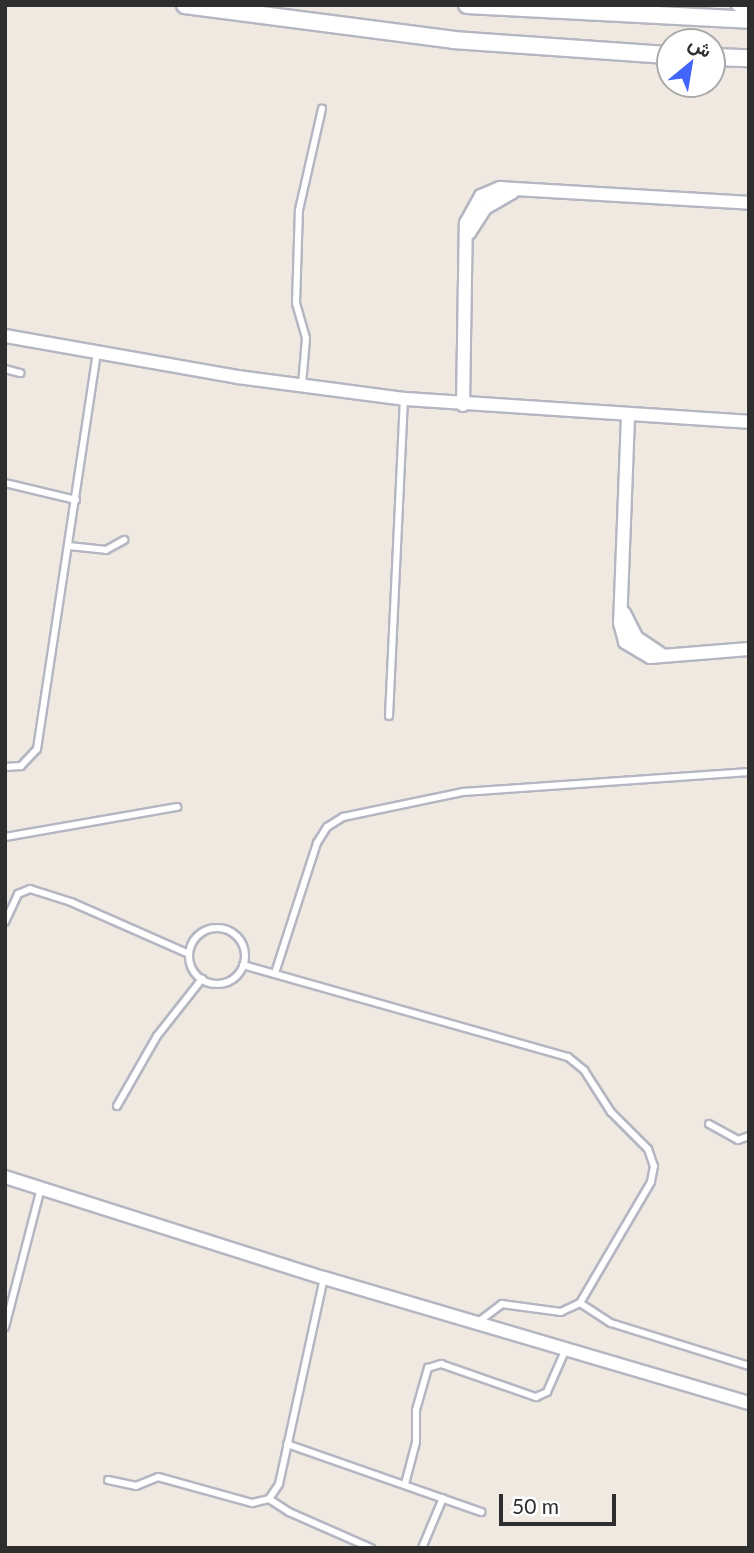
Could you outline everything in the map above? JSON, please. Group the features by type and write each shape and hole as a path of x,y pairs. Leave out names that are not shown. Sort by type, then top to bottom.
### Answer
{"street":[{"path":"185,5 453,40 656,54"},
{"path":"467,5 749,20"},
{"path":"738,5 749,10"},
{"path":"726,57 749,58"},
{"path":"463,405 466,223 473,203 489,191 517,190 746,205"},
{"path":"5,336 97,354 404,399 628,417 749,422"},
{"path":"628,417 621,633 632,649 650,657 749,649"},
{"path":"5,1177 476,1325 749,1403"}],"lane":[{"path":"302,386 306,338 296,303 299,210 322,108"},
{"path":"5,767 21,765 37,750 97,354"},
{"path":"5,369 20,373"},
{"path":"389,716 404,399"},
{"path":"5,483 76,500"},
{"path":"69,546 100,550 124,540"},
{"path":"275,973 317,843 327,827 343,817 463,792 749,772"},
{"path":"5,837 177,807"},
{"path":"5,922 18,894 30,889 71,902 189,954"},
{"path":"224,929 239,940 243,965 229,982 202,979 193,969 189,954 200,933 224,929"},
{"path":"243,965 558,1054 584,1070 611,1112 648,1149 654,1166 650,1182 580,1303 561,1311 502,1304 476,1325"},
{"path":"117,1106 157,1036 202,979"},
{"path":"709,1124 738,1140 749,1136"},
{"path":"5,1327 41,1188"},
{"path":"108,1480 136,1486 159,1477 252,1503 269,1499 277,1490 324,1278"},
{"path":"580,1303 611,1323 749,1366"},
{"path":"405,1484 416,1442 417,1405 428,1367 441,1364 536,1397 547,1392 565,1352"},
{"path":"287,1444 481,1512"},
{"path":"422,1548 443,1498"},
{"path":"269,1499 289,1512 371,1548"}]}
